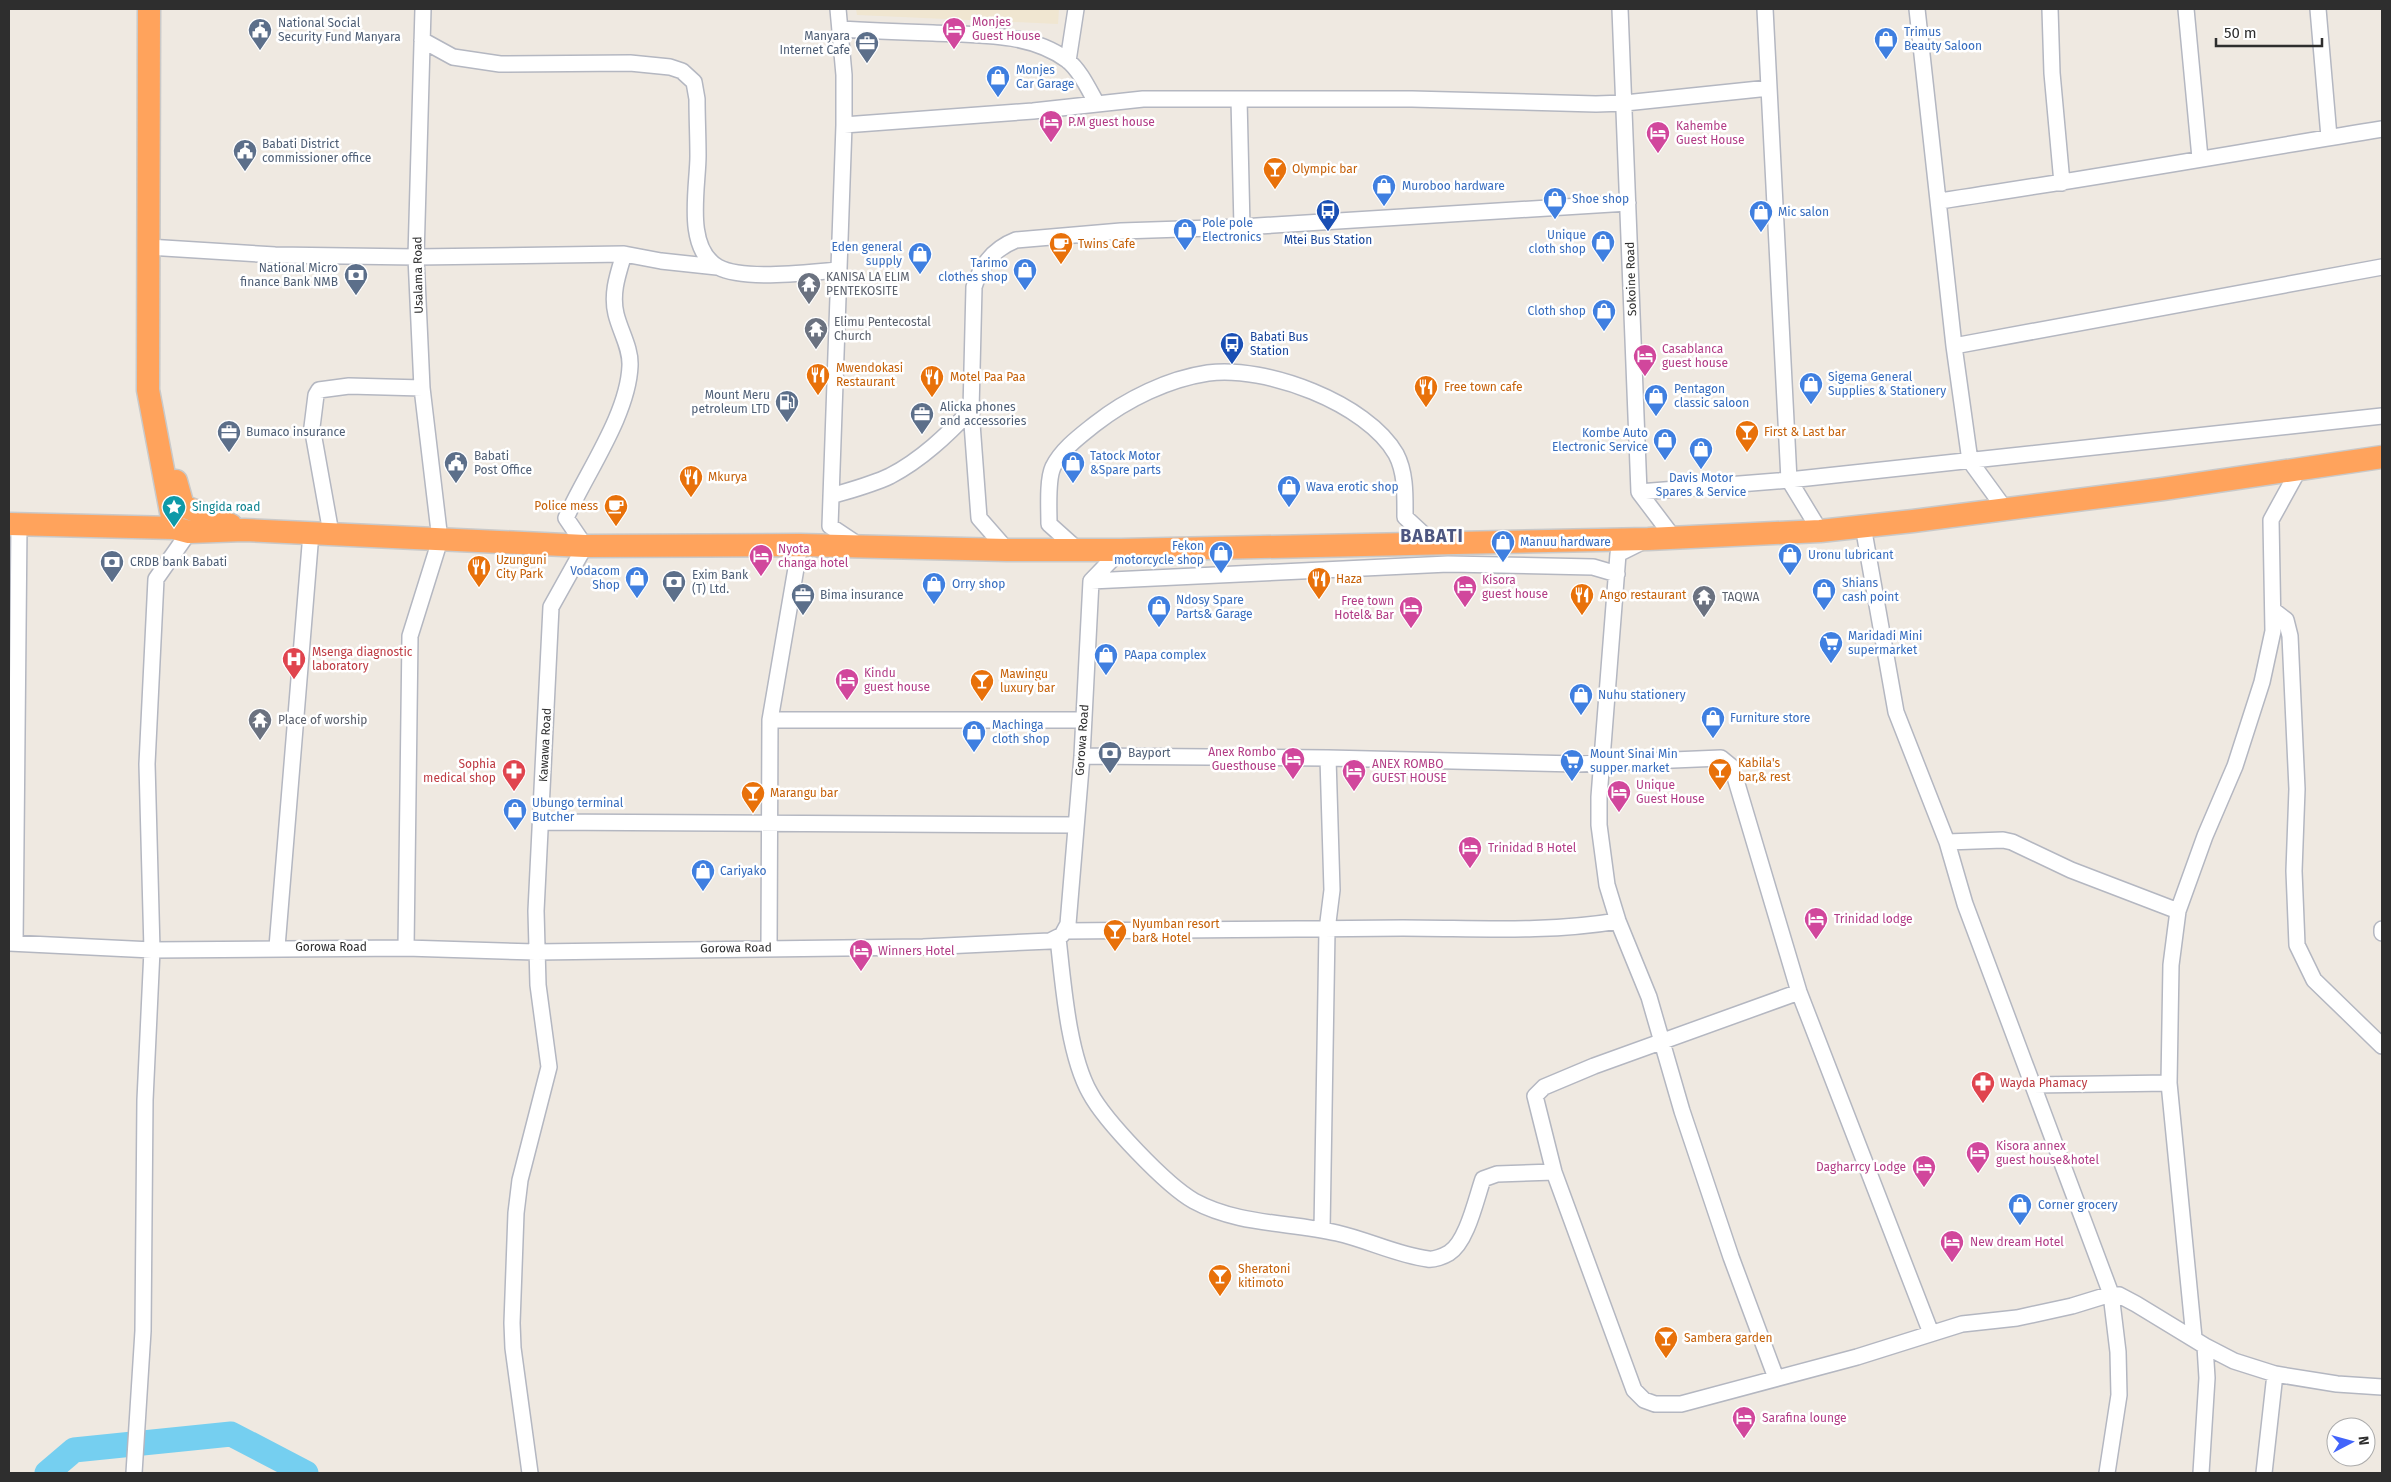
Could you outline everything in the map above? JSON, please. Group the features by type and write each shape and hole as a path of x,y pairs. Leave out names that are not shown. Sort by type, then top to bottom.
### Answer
{"highway":[{"path":"150,9 148,390 182,530"},
{"path":"148,390 183,506 244,530"},
{"path":"14,524 182,530 244,530 585,546 800,544 1008,550 1121,550 1648,539 1863,526 2298,471 2382,456"}],"street":[{"name":"Usalama Road","path":"423,9 416,257 422,388 440,540"},
{"path":"838,9 844,75 844,125 830,526 861,546"},
{"path":"1068,61 1076,9"},
{"name":"Sokoine Road","path":"1620,9 1639,492"},
{"path":"1765,9 1788,480 1820,530"},
{"path":"1917,9 1940,201 1954,346 1970,461 2005,509"},
{"path":"2050,9 2052,74 2062,183"},
{"path":"2186,9 2200,158"},
{"path":"2318,9 2329,138"},
{"path":"841,29 978,35 1038,44 1068,61 1080,76 1097,104"},
{"path":"422,40 453,58 500,64 630,63 670,67 682,71 694,82 697,99 698,158 695,200 697,234 705,252 717,267"},
{"path":"844,125 1143,99 1625,103 1768,88"},
{"path":"1239,99 1242,227"},
{"path":"1940,201 2062,183 2200,158 2382,129"},
{"path":"1008,550 979,518 971,410 974,286 978,273 1000,247 1016,240 1111,232 1242,227 1628,203"},
{"path":"148,247 275,255 416,257 624,254 661,261 770,274 839,270"},
{"path":"585,546 566,518 603,448 622,402 630,374 630,358 616,313 614,298 624,254"},
{"path":"1954,346 2382,267"},
{"path":"1078,550 1049,524 1052,468 1064,451 1110,412 1160,386 1208,373 1238,372 1271,378 1315,393 1344,406 1369,424 1388,443 1401,464 1405,491 1405,517 1433,543"},
{"path":"277,947 321,533 312,427 316,395 319,390 348,386 422,388"},
{"path":"831,496 870,484 906,466 942,439 971,410"},
{"path":"1639,492 1788,480 2382,416"},
{"path":"2201,1473 2207,1378 2199,1342 2169,1084 2171,965 2178,911 2205,836 2235,766 2254,708 2273,631 2271,520 2298,471"},
{"path":"1639,492 1674,537"},
{"path":"12,943 14,524"},
{"path":"1863,526 1896,712 1947,842 1965,904 2112,1294 2118,1352 2118,1395 2108,1473"},
{"path":"134,1473 143,1331 145,1100 152,950 147,764 156,579 182,530"},
{"path":"1648,539 1618,554 1601,763 1599,825 1607,885 1618,921 1649,997 1661,1043 1732,1258 1776,1378"},
{"path":"406,948 410,636 440,540"},
{"path":"1448,564 1475,542"},
{"path":"769,948 770,720 800,544"},
{"name":"Kawawa Road","path":"530,1473 512,1329 516,1213 520,1180 548,1067 536,952 537,878 551,607 585,546"},
{"path":"1091,581 1121,550"},
{"path":"1091,581 1448,564 1593,567 1617,574"},
{"name":"Gorowa Road","path":"12,943 152,950 277,947 536,952 977,945 1035,943 1062,934 1068,924 1082,756 1091,581"},
{"path":"2273,610 2286,620 2290,636 2297,789 2294,910 2297,946 2314,980 2382,1046"},
{"path":"770,720 1084,720"},
{"path":"1082,756 1601,763 1721,758 1732,767 1799,992 1932,1333"},
{"path":"1322,1230 1327,930 1332,890 1328,758"},
{"path":"541,822 1076,825"},
{"path":"1947,842 2003,840 2012,842 2080,874 2178,911"},
{"path":"1554,1172 1497,1174 1483,1179 1460,1245 1448,1254 1431,1260 1322,1230 1251,1221 1194,1201 1175,1187 1108,1118 1090,1093 1081,1073 1072,1038 1062,934 1549,929 1618,921"},
{"path":"1799,992 1594,1066 1544,1087 1537,1092 1535,1101 1554,1172 1634,1390 1638,1396 1655,1404 1681,1404 1857,1357 1973,1322 2017,1318 2072,1306 2112,1294 2119,1295 2136,1304 2234,1361 2275,1374 2337,1384 2382,1387"},
{"path":"2033,1085 2169,1084"},
{"path":"2264,1473 2275,1374"}],"shaded area":[{"path":"856,9 1059,9 1058,24 857,15"}],"waterway":[{"path":"47,1473 74,1450 231,1434 306,1473"}],"place":[{"name":"Monjes Guest House","path":"954,50"},
{"name":"National Social Security Fund Manyara","path":"260,51"},
{"name":"Trimus Beauty Saloon","path":"1886,60"},
{"name":"Manyara Internet Cafe","path":"867,64"},
{"name":"Monjes Car Garage","path":"998,98"},
{"name":"P.M guest house","path":"1051,143"},
{"name":"Kahembe Guest House","path":"1658,154"},
{"name":"Babati District commissioner office","path":"245,172"},
{"name":"Olympic bar","path":"1275,190"},
{"name":"Muroboo hardware","path":"1384,207"},
{"name":"Shoe shop","path":"1555,220"},
{"name":"Mtei Bus Station","path":"1328,232"},
{"name":"Mic salon","path":"1761,233"},
{"name":"Pole pole Electronics","path":"1185,251"},
{"name":"Unique cloth shop","path":"1603,263"},
{"name":"Twins Cafe","path":"1061,265"},
{"name":"Eden general supply","path":"920,275"},
{"name":"Tarimo clothes shop","path":"1025,291"},
{"name":"National Micro finance Bank NMB","path":"356,296"},
{"name":"KANISA LA ELIM PENTEKOSITE","path":"809,305"},
{"name":"Cloth shop","path":"1604,332"},
{"name":"Elimu Pentecostal Church","path":"816,350"},
{"name":"Babati Bus Station","path":"1232,365"},
{"name":"Casablanca guest house","path":"1645,377"},
{"name":"Mwendokasi Restaurant","path":"818,396"},
{"name":"Motel Paa Paa","path":"932,398"},
{"name":"Sigema General Supplies & Stationery","path":"1811,405"},
{"name":"Free town cafe","path":"1426,408"},
{"name":"Pentagon classic saloon","path":"1656,417"},
{"name":"Mount Meru petroleum LTD","path":"787,423"},
{"name":"Alicka phones and accessories","path":"922,435"},
{"name":"Bumaco insurance","path":"229,453"},
{"name":"First & Last bar","path":"1747,453"},
{"name":"Kombe Auto Electronic Service","path":"1665,461"},
{"name":"Davis Motor Spares & Service","path":"1701,470"},
{"name":"Babati Post Office","path":"456,484"},
{"name":"Tatock Motor &Spare parts","path":"1073,484"},
{"name":"Mkurya","path":"691,498"},
{"name":"Wava erotic shop","path":"1289,508"},
{"name":"Police mess","path":"616,527"},
{"name":"Singida road","path":"174,528"},
{"name":"Manuu hardware","path":"1503,563"},
{"name":"Fekon motorcycle shop","path":"1221,574"},
{"name":"Uronu lubricant","path":"1790,576"},
{"name":"Nyota changa hotel","path":"761,577"},
{"name":"CRDB bank Babati","path":"112,583"},
{"name":"Uzunguni City Park","path":"479,588"},
{"name":"Vodacom Shop","path":"637,599"},
{"name":"Haza","path":"1319,600"},
{"name":"Exim Bank (T) Ltd.","path":"674,603"},
{"name":"Orry shop","path":"934,605"},
{"name":"Kisora guest house","path":"1465,608"},
{"name":"Shians cash point","path":"1824,611"},
{"name":"Bima insurance","path":"803,616"},
{"name":"Ango restaurant","path":"1582,616"},
{"name":"TAQWA","path":"1704,618"},
{"name":"Ndosy Spare Parts& Garage","path":"1159,628"},
{"name":"Free town Hotel& Bar","path":"1411,629"},
{"name":"Maridadi Mini supermarket","path":"1831,664"},
{"name":"PAapa complex","path":"1106,676"},
{"name":"Msenga diagnostic laboratory","path":"294,680"},
{"name":"Kindu guest house","path":"847,701"},
{"name":"Mawingu luxury bar","path":"982,702"},
{"name":"Nuhu stationery","path":"1581,716"},
{"name":"Furniture store","path":"1713,739"},
{"name":"Place of worship","path":"260,741"},
{"name":"Machinga cloth shop","path":"974,753"},
{"name":"Bayport","path":"1110,774"},
{"name":"Anex Rombo Guesthouse","path":"1293,780"},
{"name":"Mount Sinai Min supper market","path":"1572,782"},
{"name":"Kabila's bar,& rest","path":"1720,791"},
{"name":"Sophia medical shop","path":"514,792"},
{"name":"ANEX ROMBO GUEST HOUSE","path":"1354,792"},
{"name":"Unique Guest House","path":"1619,813"},
{"name":"Marangu bar","path":"753,814"},
{"name":"Ubungo terminal Butcher","path":"515,831"},
{"name":"Trinidad B Hotel","path":"1470,869"},
{"name":"Cariyako","path":"703,892"},
{"name":"Trinidad lodge","path":"1816,940"},
{"name":"Nyumban resort bar& Hotel","path":"1115,952"},
{"name":"Winners Hotel","path":"861,972"},
{"name":"Wayda Phamacy","path":"1983,1104"},
{"name":"Kisora annex guest house&hotel","path":"1978,1174"},
{"name":"Dagharrcy Lodge","path":"1924,1188"},
{"name":"Corner grocery","path":"2020,1226"},
{"name":"New dream Hotel","path":"1952,1263"},
{"name":"Sheratoni kitimoto","path":"1220,1297"},
{"name":"Sambera garden","path":"1666,1359"},
{"name":"Sarafina lounge","path":"1744,1439"}],"district":[{"name":"BABATI","path":"1432,536"}]}
